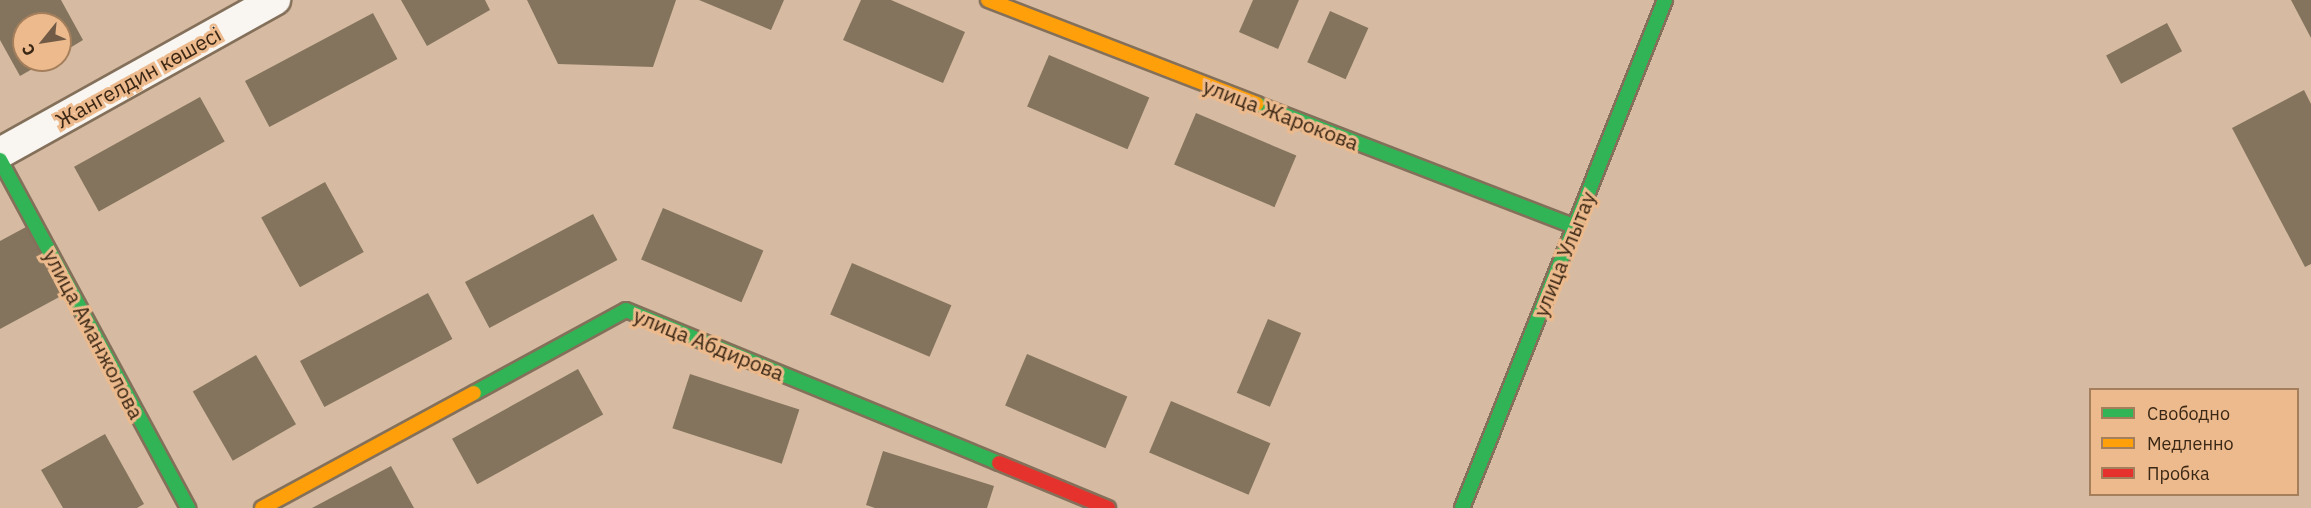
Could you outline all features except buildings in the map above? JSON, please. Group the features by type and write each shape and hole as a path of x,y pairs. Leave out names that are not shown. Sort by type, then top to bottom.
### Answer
{"street":[{"name":"Жангелдин көшесі","path":"0,153 275,0"},
{"name":"улица Жарокова","path":"988,0 1019,6 1575,226"},
{"name":"улица Улытау","path":"1462,508 1665,0"},
{"name":"улица Аманжолова","path":"0,160 188,508"},
{"name":"улица Абдирова","path":"262,508 626,310 1108,508"}],"traffic: fast":[{"path":"1462,508 1665,0"},
{"path":"1257,104 1575,227"},
{"path":"0,160 188,508"},
{"path":"474,393 626,310 999,463"}],"traffic: slow":[{"path":"988,0 1257,104"},
{"path":"262,508 474,393"}],"traffic: jam":[{"path":"999,463 1108,508"}]}
